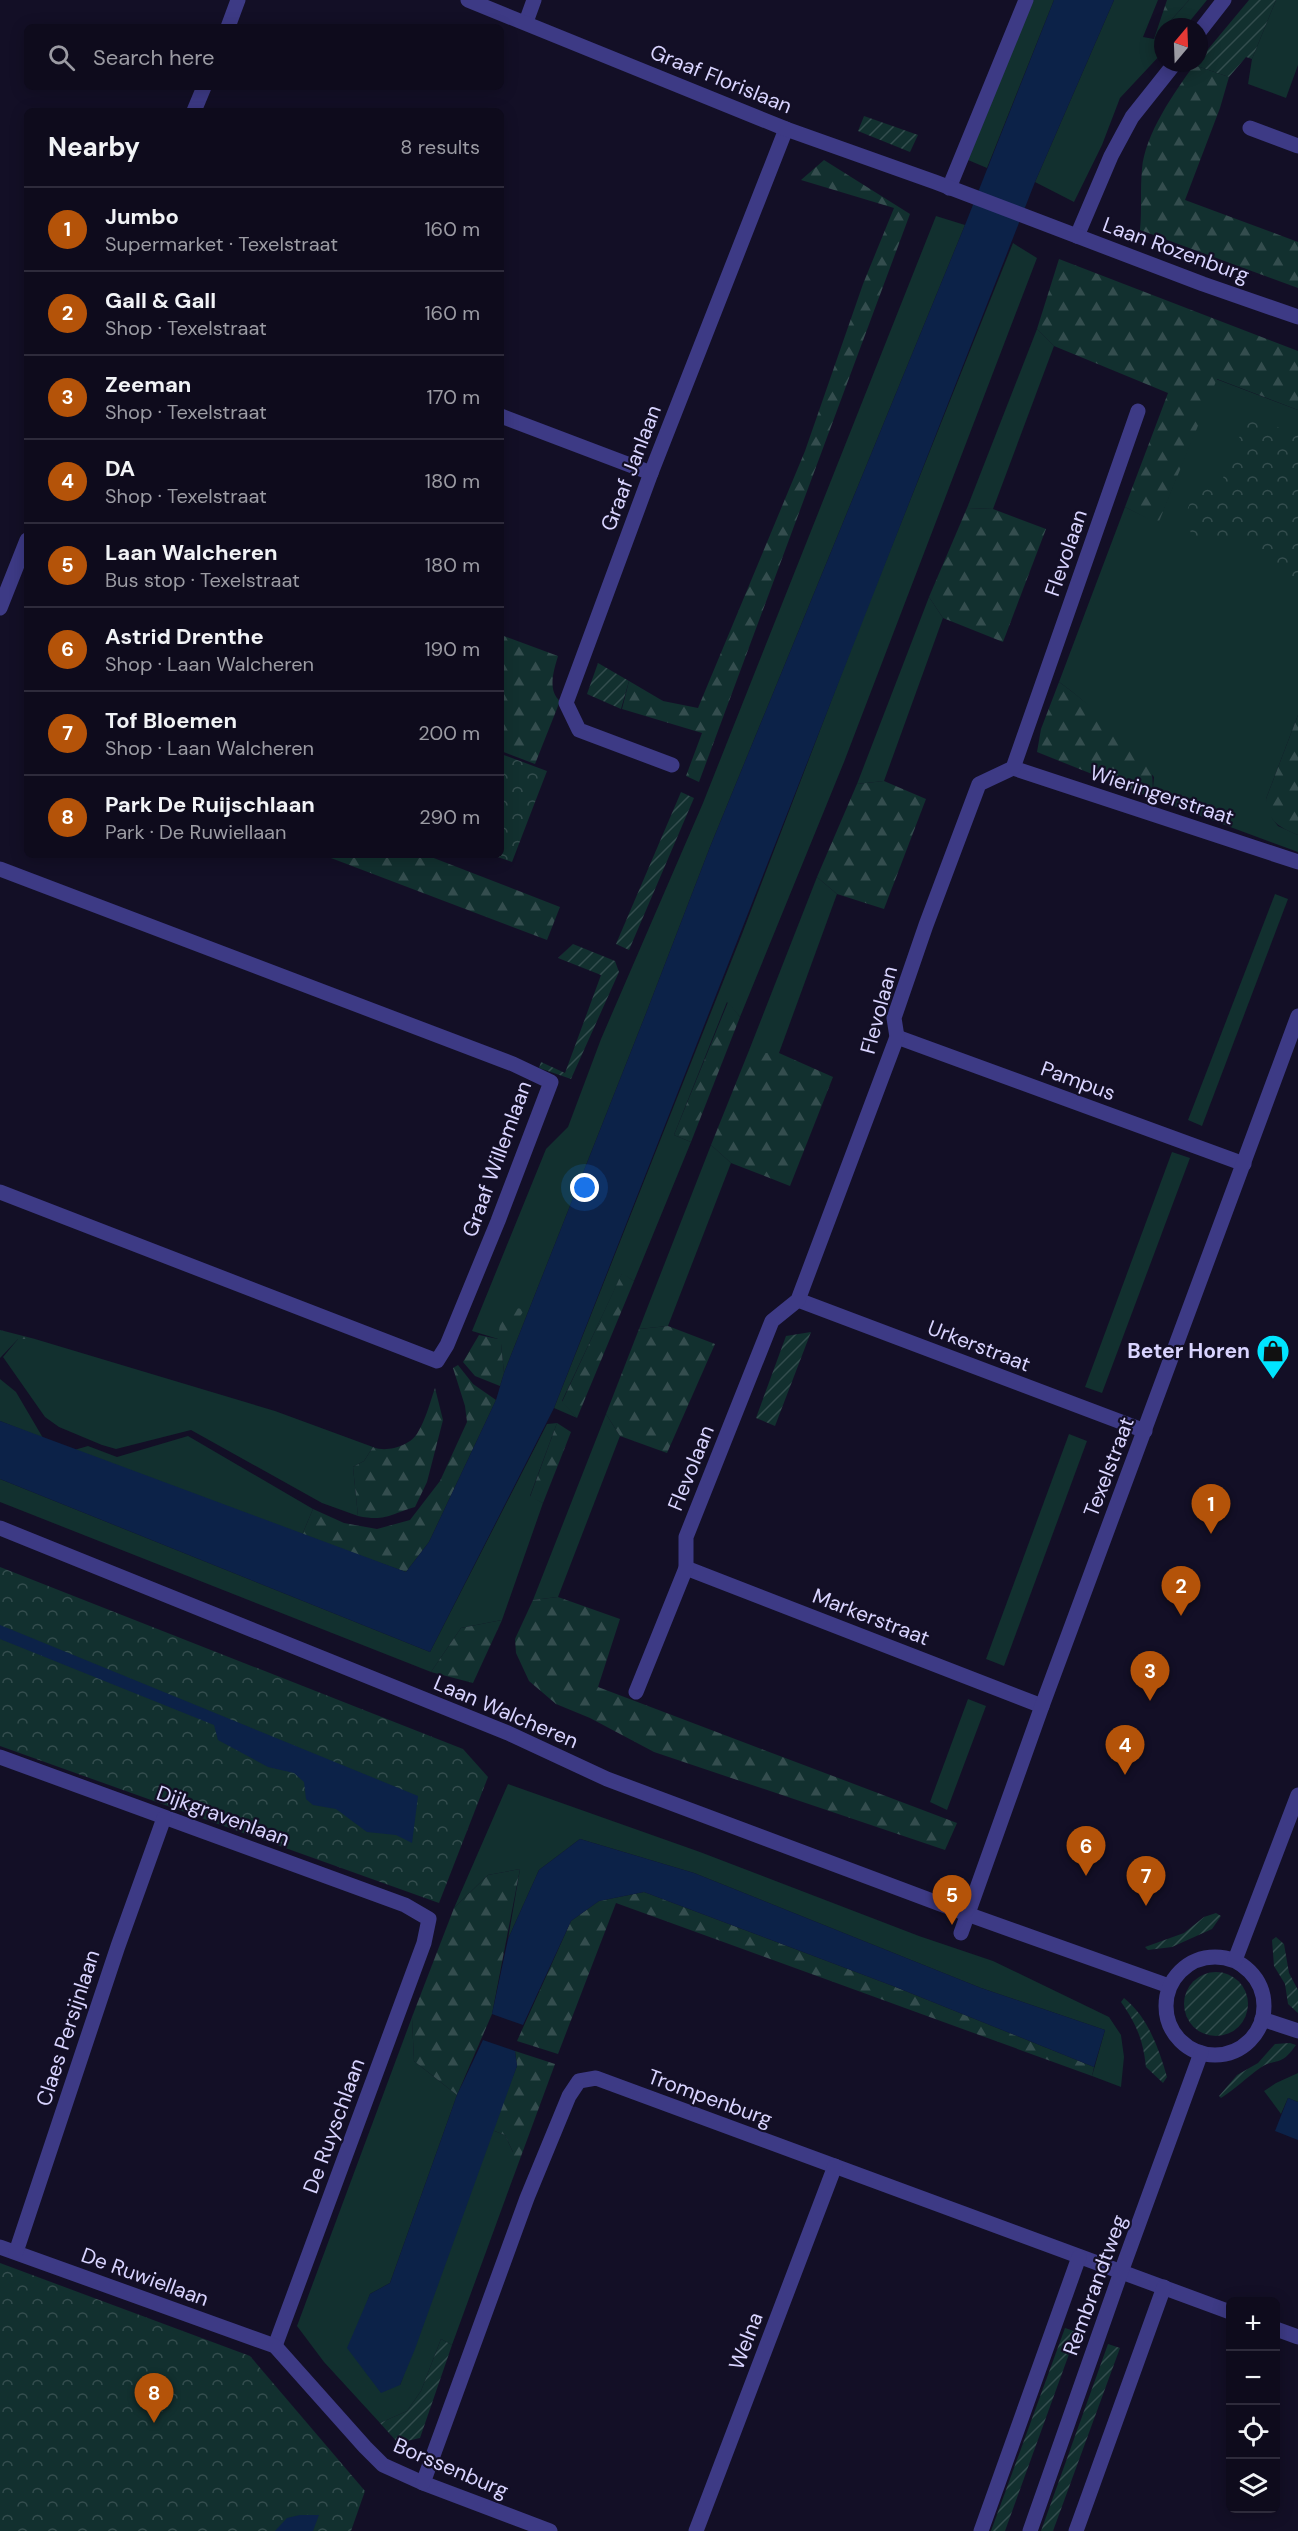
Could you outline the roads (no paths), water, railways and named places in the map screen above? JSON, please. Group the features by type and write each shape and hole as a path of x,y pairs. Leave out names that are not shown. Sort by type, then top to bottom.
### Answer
{"street":[{"path":"229,24 238,0"},
{"name":"Graaf Florislaan","path":"468,0 786,129 1040,222"},
{"path":"526,22 534,0"},
{"path":"955,190 1026,0"},
{"path":"1208,20 1224,0"},
{"path":"1077,236 1111,156 1132,117 1168,72"},
{"path":"195,108 203,90"},
{"path":"1250,128 1298,146"},
{"name":"Graaf Janlaan","path":"672,765 579,730 566,704 651,473 786,129"},
{"name":"Laan Rozenburg","path":"1040,222 1298,317"},
{"name":"Flevolaan","path":"636,1692 686,1568 686,1537 772,1321 798,1300 897,1036 894,1018 926,925 980,784 1013,768 1138,411"},
{"path":"504,417 651,473"},
{"path":"0,608 24,548"},
{"name":"Wieringerstraat","path":"1013,768 1298,862"},
{"name":"Graaf Willemlaan","path":"0,869 513,1064 551,1082 498,1221 447,1345 437,1361 0,1192"},
{"name":"Texelstraat","path":"961,1933 1042,1706 1244,1164 1292,1048 1298,1016"},
{"name":"Pampus","path":"897,1036 1244,1164"},
{"name":"Urkerstraat","path":"798,1300 1145,1431"},
{"name":"Laan Walcheren","path":"0,1528 508,1733 607,1779 967,1914 1169,1986"},
{"name":"Markerstraat","path":"686,1568 1042,1706"},
{"name":"Dijkgravenlaan","path":"0,1757 405,1905 429,1919"},
{"path":"1235,1960 1298,1795"},
{"name":"Claes Persijnlaan","path":"16,2252 118,1946 164,1818"},
{"name":"De Ruyschlaan","path":"275,2346 424,1943 429,1919"},
{"path":"1209,1956 1235,1960 1247,1968 1262,1991 1264,2005 1262,2019 1254,2036 1239,2049 1221,2055 1201,2053 1186,2046 1174,2034 1167,2019 1165,2002 1169,1986 1185,1966 1209,1956"},
{"path":"1262,2019 1298,2031"},
{"name":"Rembrandtweg","path":"1030,2531 1201,2053"},
{"name":"Trompenburg","path":"423,2483 527,2198 569,2096 579,2081 596,2078 1226,2310"},
{"name":"Welna","path":"696,2531 836,2166"},
{"name":"De Ruwiellaan","path":"0,2247 275,2346"},
{"name":"Rembrandtweg","path":"981,2531 1080,2257"},
{"path":"1076,2531 1164,2287"},
{"path":"1280,2331 1298,2337"},
{"name":"Borssenburg","path":"275,2346 383,2465 423,2483 550,2531"}],"water":[{"path":"1054,0 1114,0 1035,182 554,1408 430,1652 0,1479 0,1421 406,1572 429,1542 496,1400 504,1373 710,847 965,225"},
{"path":"0,1625 418,1796 412,1843 396,1835 367,1832 336,1809 313,1805 306,1799 304,1782 294,1773 268,1767 218,1740 214,1725 0,1639"},
{"path":"580,1839 694,1873 981,1988 1105,2030 1094,2067 893,1986 644,1892 599,1901 571,1921 523,2025 492,2014 508,1939 539,1870"},
{"path":"483,2040 515,2051 517,2066 415,2349 400,2385 381,2393 347,2348 370,2294 390,2283 457,2095"},
{"path":"1288,2098 1298,2102 1298,2140 1275,2131"},
{"path":"319,2515 313,2531 275,2531 287,2518"}],"place":[{"name":"Beter Horen","path":"1273,1380"},
{"name":"Jumbo","path":"1211,1534"},
{"name":"Gall & Gall","path":"1181,1616"},
{"name":"Zeeman","path":"1150,1701"},
{"name":"DA","path":"1125,1775"},
{"name":"Astrid Drenthe","path":"1086,1876"},
{"name":"Tof Bloemen","path":"1146,1906"},
{"name":"Laan Walcheren","path":"952,1925"},
{"name":"Park De Ruijschlaan","path":"154,2423"}]}
